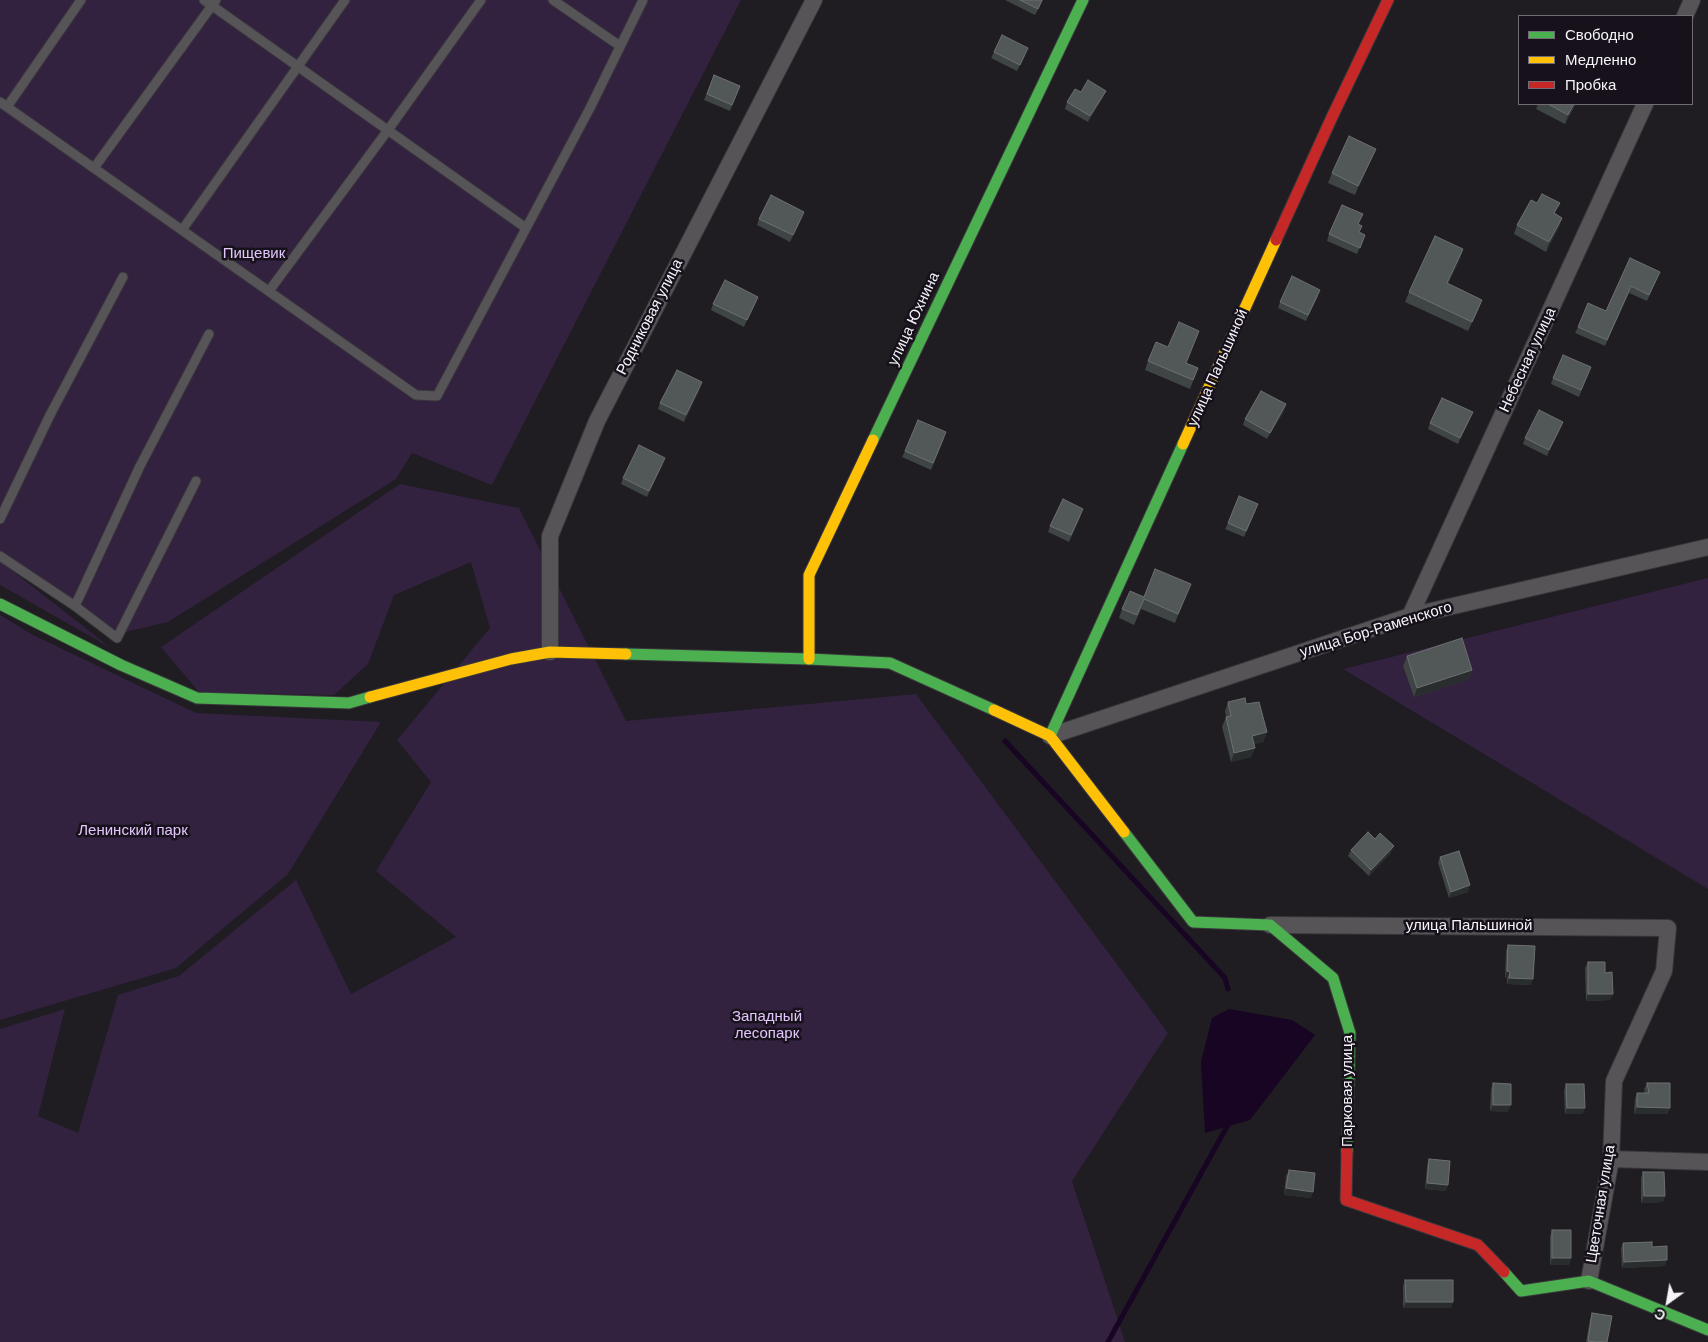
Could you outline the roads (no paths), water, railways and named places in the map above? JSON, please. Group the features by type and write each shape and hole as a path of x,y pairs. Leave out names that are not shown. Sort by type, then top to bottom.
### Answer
{"street":[{"name":"Родниковая улица","path":"550,652 550,536 597,421 814,0"},
{"name":"улица Юхнина","path":"809,659 809,575 1083,0"},
{"name":"улица Пальшиной","path":"1050,736 1332,117 1388,0"},
{"path":"1685,15 1692,0"},
{"name":"Небесная улица","path":"1410,616 1645,105"},
{"name":"улица Бор-Раменского","path":"1050,736 1410,616 1708,547"},
{"path":"0,604 121,665 197,698 348,703 511,659 550,652 890,663 1050,736 1193,922 1270,925"},
{"name":"улица Пальшиной","path":"1270,925 1668,928"},
{"name":"Парковая улица","path":"1270,925 1333,978 1350,1033 1346,1200 1478,1245 1521,1291 1589,1280"},
{"name":"Цветочная улица","path":"1589,1280 1611,1159 1614,1081 1664,971 1668,928"},
{"path":"1611,1159 1708,1162"},
{"path":"1589,1280 1708,1330"}],"lane":[{"path":"81,0 3,104 416,395 437,396 643,0"},
{"path":"182,230 345,0"},
{"path":"269,291 481,0"},
{"path":"553,0 620,46"},
{"path":"94,168 211,2 526,228"},
{"path":"0,519 50,415 123,277"},
{"path":"75,606 140,466 209,334"},
{"path":"0,556 75,606 117,638 196,481"}],"waterway":[{"path":"1005,741 1225,978 1228,989"},
{"path":"1108,1342 1230,1121"}],"park label":[{"name":"Пищевик","path":"254,254"},
{"name":"Ленинский парк","path":"133,831"},
{"name":"Западный лесопарк","path":"767,1026"}]}
